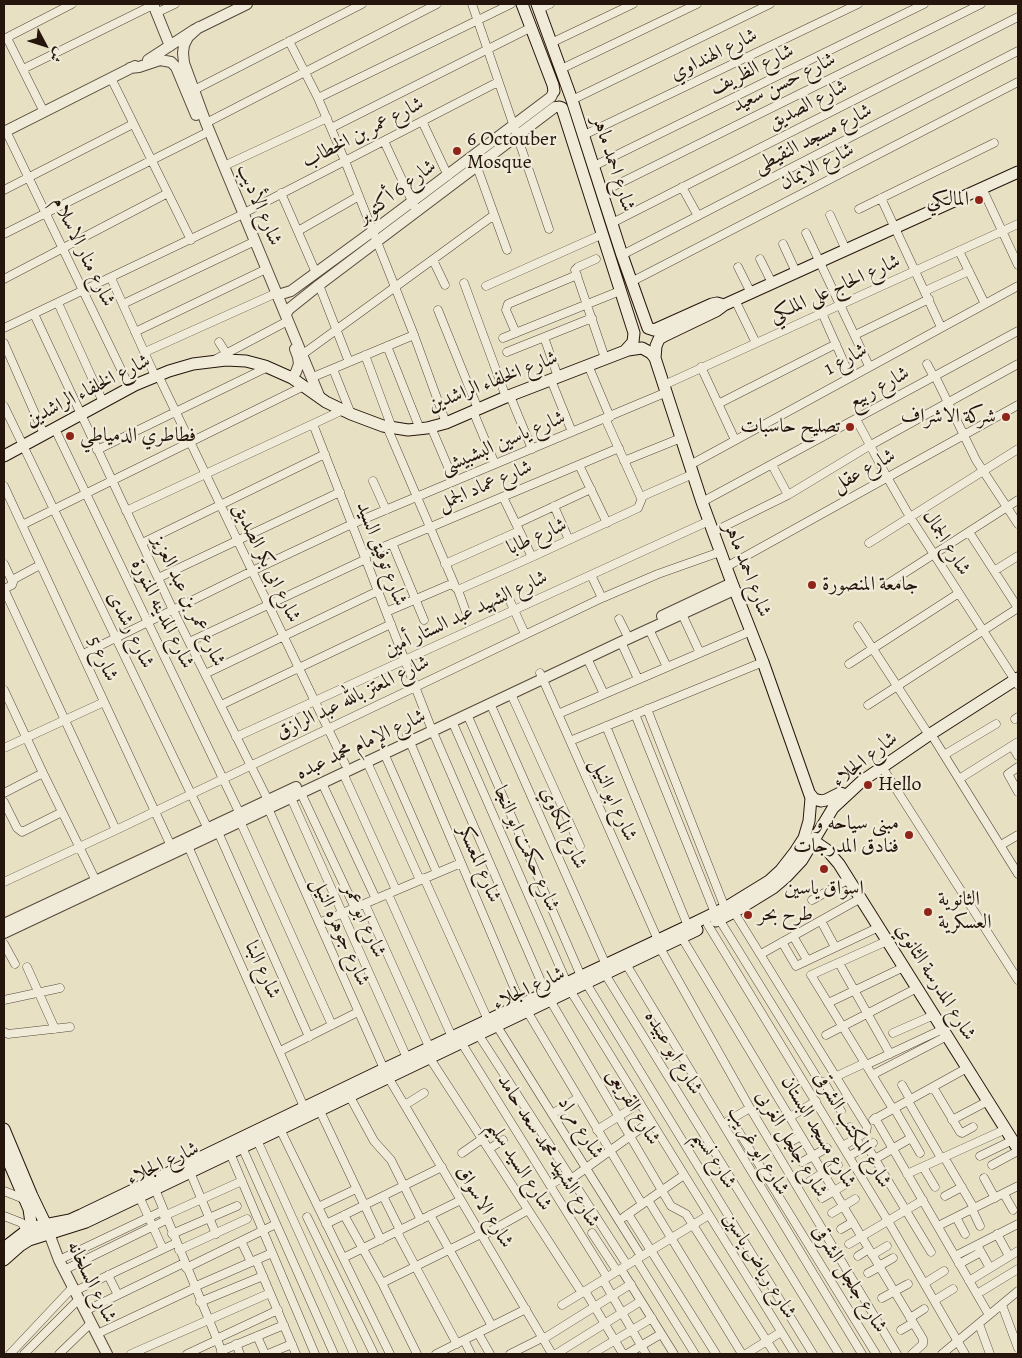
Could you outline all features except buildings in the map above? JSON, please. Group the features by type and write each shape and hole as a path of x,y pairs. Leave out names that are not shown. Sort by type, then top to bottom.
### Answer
{"main road":[{"path":"522,4 554,85 554,91"},
{"name":"شارع احمد ماهر","path":"538,6 584,135 631,282 648,327 657,335"},
{"name":"شارع احمد ماهر","path":"559,106 562,108 634,335 631,344 625,351"},
{"path":"655,358 657,335 716,311 724,305 1018,172"},
{"name":"شارع الخلفاء الراشدين","path":"4,456 130,388 157,376 193,364 236,360 268,367 294,375 304,386 320,398 347,412 389,427 426,428 446,423 625,351 639,348 648,351 655,358"},
{"name":"شارع احمد ماهر","path":"655,358 702,502 763,662 810,794 810,813"},
{"name":"شارع الجلاء","path":"6,1243 28,1230 47,1229 86,1222 280,1129 304,1107 431,1053 492,1021 524,1008 659,944 682,938 802,860 834,808 846,795 882,767 1017,681"},
{"path":"810,794 814,799 820,801 840,793 846,795"},
{"name":"شارع الجلاء","path":"784,873 807,830 810,813"},
{"name":"شارع المدرسة الثانوي","path":"814,840 834,857 861,898 1016,1147"},
{"name":"شارع الجلاء","path":"606,969 626,964 688,926 720,915"},
{"name":"شارع الجلاء","path":"456,1039 478,1034 492,1021"},
{"name":"شارع الجلاء","path":"4,1260 21,1245 47,1229 295,1116 319,1109 349,1095 407,1058 431,1053"},
{"path":"4,1128 47,1229"},
{"path":"5,1156 31,1216 28,1230"}],"street":[{"path":"44,112 5,38 72,4"},
{"path":"23,69 154,7 175,4"},
{"path":"5,129 44,112 152,58 199,27 247,4"},
{"path":"194,90 362,4"},
{"path":"206,123 437,4"},
{"path":"472,4 549,229"},
{"path":"318,98 511,4"},
{"path":"538,6 550,4"},
{"path":"552,43 633,4"},
{"path":"561,69 697,4"},
{"path":"572,100 770,4"},
{"name":"شارع الهنداوي","path":"584,135 858,4"},
{"name":"شارع الظريف","path":"594,166 924,4"},
{"name":"شارع حسن سعيد","path":"602,192 980,4"},
{"path":"154,7 170,46"},
{"name":"شارع الصديق","path":"612,223 1018,17"},
{"name":"شارع الأديب","path":"199,27 186,41 183,53 184,63 242,214 285,318 313,377 320,398"},
{"path":"331,128 532,27"},
{"path":"289,41 318,98 345,161 414,335 446,423"},
{"name":"شارع مسجد النقيطى","path":"622,255 1018,51"},
{"name":"شارع الأديب","path":"130,68 160,60 167,60 173,64 242,214 251,244 262,271 275,295"},
{"path":"111,78 191,240"},
{"name":"شارع عمر بن الخطاب","path":"4,328 191,240 498,82"},
{"name":"شارع الايمان","path":"631,282 1018,82"},
{"name":"شارع 6 أكتوبر","path":"275,295 291,291 373,231 415,207 477,167 551,97 554,91"},
{"name":"شارع 6 أكتوبر","path":"285,318 289,308 377,242 448,176 515,131 559,106"},
{"path":"224,166 327,118"},
{"path":"422,121 448,176"},
{"path":"4,190 133,124"},
{"name":"شارع منار الاسلام","path":"5,129 130,388"},
{"path":"4,234 204,134"},
{"path":"384,141 415,207"},
{"path":"860,209 994,143"},
{"path":"477,167 506,250"},
{"path":"682,187 698,216"},
{"path":"982,188 1018,265"},
{"path":"4,279 168,193"},
{"path":"281,194 316,273"},
{"path":"298,231 359,196"},
{"path":"881,198 941,327"},
{"path":"303,354 494,214"},
{"path":"830,215 846,250"},
{"name":"شارع الحاج على الملكي","path":"666,388 701,367 1018,224"},
{"path":"806,233 869,366"},
{"path":"486,286 603,234"},
{"path":"123,304 251,244"},
{"path":"783,244 796,272"},
{"path":"959,251 985,304"},
{"path":"596,259 577,267 575,270 605,358"},
{"path":"760,259 772,283"},
{"path":"433,260 445,285"},
{"path":"738,267 751,293"},
{"path":"135,332 262,271"},
{"path":"925,291 969,271"},
{"path":"516,333 506,310 508,304 577,276"},
{"name":"شارع ابى بكر الصديق","path":"111,278 144,352 328,728 396,890"},
{"path":"464,283 508,397 532,449"},
{"path":"319,285 349,362"},
{"name":"شارع 1","path":"691,469 735,440 1018,286"},
{"path":"503,338 620,291"},
{"path":"144,352 275,295"},
{"path":"855,335 929,299"},
{"path":"736,300 756,343"},
{"path":"58,303 103,402"},
{"path":"438,310 495,464"},
{"path":"822,313 850,376"},
{"name":"شارع عمر بن عبد العزيز","path":"34,314 173,610 268,804"},
{"path":"210,362 285,318"},
{"name":"شارع الأديب","path":"285,318 298,356 299,364 294,375"},
{"path":"507,352 592,318"},
{"name":"شارع ربيع","path":"702,502 1018,331"},
{"path":"294,375 313,377 414,335"},
{"path":"544,337 554,378 572,432"},
{"path":"219,342 226,353"},
{"name":"شارع المدينه المنورة","path":"4,344 49,431 86,494 148,622 223,778 332,1025"},
{"path":"718,404 836,344"},
{"path":"387,346 454,482"},
{"path":"365,356 389,427 416,497 466,612"},
{"path":"927,364 983,471 1018,524"},
{"path":"713,532 788,495 869,446 1018,364"},
{"path":"588,365 624,461 641,498"},
{"path":"97,450 268,367"},
{"path":"701,367 735,440"},
{"path":"126,511 312,424 347,412 333,369"},
{"path":"22,525 304,386"},
{"name":"شارع ياسين البشبيشى","path":"83,654 352,524 607,418 666,388"},
{"name":"شارع عقل","path":"726,567 1018,405"},
{"name":"شارع رشدى","path":"4,406 191,794 213,830 309,1037"},
{"name":"شارع الجمال","path":"856,419 869,446 910,517 1017,681"},
{"name":"شارع توفيق السيد","path":"312,424 431,728"},
{"path":"624,461 682,438"},
{"name":"شارع عماد الجمل","path":"190,642 392,543 619,448"},
{"path":"869,543 1018,449"},
{"path":"142,543 325,454"},
{"path":"579,465 607,523"},
{"path":"772,465 788,495"},
{"name":"شارع طابا","path":"386,612 450,585 457,590 607,523 638,508 641,505 641,498 691,469"},
{"path":"373,480 386,510"},
{"name":"شارع 5","path":"4,486 171,846"},
{"path":"445,564 518,527 554,506 591,490"},
{"path":"158,578 340,492"},
{"path":"503,497 532,557"},
{"path":"886,585 1018,500"},
{"path":"554,506 569,540"},
{"name":"شارع الشهيد عبد الستار أمين","path":"236,737 709,521"},
{"path":"868,705 1018,608 969,532"},
{"path":"392,543 424,620"},
{"name":"شارع المعتز بالله عبد الرازق","path":"4,882 602,598 658,574 720,552"},
{"path":"994,571 1018,556"},
{"path":"4,564 12,581"},
{"path":"40,565 12,581 12,585 4,589 116,830"},
{"path":"591,574 602,598"},
{"name":"شارع الإمام محمد عبده","path":"431,728 452,721 511,694 541,676 587,658 623,637 650,629 733,587"},
{"name":"شارع الإمام محمد عبده","path":"4,924 171,846 199,837 733,587"},
{"path":"205,674 378,591"},
{"path":"849,664 959,593"},
{"path":"510,601 525,634"},
{"path":"682,614 700,653"},
{"path":"619,619 623,637 638,680"},
{"path":"220,705 391,624"},
{"path":"858,626 944,755 1018,874"},
{"path":"650,629 667,667"},
{"path":"558,714 751,631"},
{"path":"587,658 604,694"},
{"path":"570,741 763,662"},
{"name":"شارع ابو النيل","path":"541,676 659,944"},
{"path":"4,690 96,881"},
{"path":"511,694 580,846"},
{"path":"4,748 104,702"},
{"name":"شارع المكاوي","path":"490,703 606,969"},
{"path":"647,709 720,915 761,954 866,1126 866,1132 843,1146"},
{"name":"شارع نسيم","path":"467,714 583,980 814,1354"},
{"path":"634,714 720,915 841,1111"},
{"name":"شارع حكمت ابو النجا","path":"452,721 568,987"},
{"path":"944,755 996,724"},
{"path":"606,726 688,926"},
{"name":"شارع القريعى","path":"431,728 548,996 671,1206 684,1212 693,1224 775,1354"},
{"name":"شارع الإمام محمد عبده","path":"268,804 301,793 344,768 367,762 408,738"},
{"name":"شارع المعسكر","path":"408,738 524,1008 610,1151 671,1238 744,1354"},
{"path":"959,779 1015,744 1018,756"},
{"path":"384,753 437,873"},
{"name":"شارع مراد","path":"367,762 492,1021 619,1220 638,1258 695,1354"},
{"path":"882,767 1018,980"},
{"path":"1018,767 1009,772 1008,776 1018,792"},
{"path":"4,793 43,773"},
{"path":"322,782 376,899"},
{"path":"301,793 355,908"},
{"name":"شارع ابو عمر","path":"290,798 407,1058"},
{"path":"4,802 17,828 22,832 62,812"},
{"name":"شارع جوهره النيل","path":"268,804 319,924 386,1073"},
{"path":"1001,845 1018,835"},
{"name":"شارع الإمام محمد عبده","path":"4,933 188,846 199,837"},
{"name":"شارع البنا","path":"188,846 304,1107"},
{"path":"319,924 461,863"},
{"path":"812,900 848,879"},
{"name":"شارع الشهيد محمد سعد حامد","path":"388,894 456,1039 550,1185 646,1354"},
{"path":"761,954 861,898"},
{"name":"شارع السيد سليم","path":"365,904 431,1053 482,1139 594,1307 622,1354"},
{"name":"شارع المكتب الشرقى","path":"720,915 809,1091 925,1283 965,1354"},
{"path":"821,920 835,947"},
{"path":"782,942 796,966 879,927"},
{"path":"793,936 807,960"},
{"name":"شارع مسجد البستان","path":"682,938 923,1340 922,1345 926,1354"},
{"path":"888,941 811,975 920,1153"},
{"path":"4,944 15,964"},
{"name":"شارع جلجل الغربى","path":"659,944 750,1108 897,1354"},
{"path":"839,963 890,1054"},
{"name":"شارع ابو غريب","path":"626,964 862,1354"},
{"path":"27,967 54,1029"},
{"path":"828,1003 904,967"},
{"name":"شارع ابو عبيده","path":"606,969 839,1354"},
{"name":"شارع رياض ياسين","path":"568,987 795,1354"},
{"path":"4,1000 60,988"},
{"path":"826,1035 917,988"},
{"path":"280,1051 358,1012"},
{"path":"893,1033 934,1015"},
{"path":"4,1032 8,1034 70,1027"},
{"path":"809,1091 837,1076 945,1032"},
{"path":"872,1075 945,1032"},
{"path":"478,1034 570,1177 641,1302 673,1352 664,1354"},
{"path":"866,1126 875,1118 967,1068"},
{"name":"شارع الاسواق","path":"386,1073 552,1354"},
{"path":"902,1084 909,1100 962,1187 980,1226"},
{"path":"933,1087 961,1133 973,1127"},
{"path":"405,1105 424,1094"},
{"path":"349,1095 374,1141 391,1160 421,1220"},
{"path":"552,1114 578,1098"},
{"path":"790,1117 816,1101"},
{"path":"952,1120 988,1101"},
{"path":"597,1130 640,1103"},
{"path":"723,1124 750,1108"},
{"path":"319,1109 363,1206 381,1240"},
{"path":"875,1118 989,1316"},
{"name":"شارع جلجل الشرقى","path":"731,1119 876,1354"},
{"path":"550,1185 586,1168 651,1122"},
{"path":"850,1127 856,1138 867,1146 931,1252"},
{"path":"280,1129 390,1354"},
{"path":"907,1174 1006,1129"},
{"path":"792,1141 801,1136"},
{"path":"875,1159 911,1138"},
{"path":"462,1153 482,1139"},
{"path":"257,1140 354,1354"},
{"path":"489,1149 503,1140"},
{"path":"849,1156 867,1146"},
{"path":"242,1147 334,1354"},
{"path":"980,1156 1016,1147"},
{"path":"992,1165 1016,1147"},
{"path":"802,1162 827,1148"},
{"path":"230,1153 315,1354"},
{"path":"810,1181 838,1165"},
{"path":"326,1224 442,1167"},
{"path":"923,1167 935,1187"},
{"path":"190,1172 216,1234"},
{"path":"619,1220 684,1175"},
{"path":"984,1178 995,1198"},
{"path":"59,1260 148,1217 164,1216 242,1181"},
{"path":"822,1198 849,1182"},
{"path":"938,1226 1018,1186"},
{"path":"945,1196 962,1187"},
{"path":"154,1189 222,1352 257,1336 301,1322"},
{"path":"318,1207 356,1189"},
{"path":"4,1191 24,1198"},
{"path":"1004,1194 1013,1210"},
{"path":"139,1196 163,1249"},
{"path":"383,1196 415,1266 460,1342 471,1354"},
{"path":"832,1213 855,1199"},
{"path":"343,1258 461,1200"},
{"path":"849,1244 923,1200"},
{"path":"172,1234 237,1206"},
{"path":"382,1283 449,1249 482,1235 528,1210"},
{"path":"628,1214 716,1354"},
{"path":"344,1215 382,1283 417,1354"},
{"path":"430,1215 492,1326"},
{"path":"562,1305 708,1215"},
{"path":"4,1216 22,1223 28,1230"},
{"path":"64,1270 153,1227 164,1216"},
{"path":"308,1217 374,1354"},
{"path":"956,1217 965,1234"},
{"path":"10,1354 76,1292 163,1249 177,1247 216,1234 247,1219"},
{"path":"841,1229 853,1222"},
{"path":"85,1311 241,1242 276,1224"},
{"path":"960,1264 997,1234 1018,1224"},
{"name":"شارع السلخانه","path":"47,1229 59,1260 107,1354"},
{"path":"592,1232 622,1268"},
{"path":"997,1234 1009,1256"},
{"path":"241,1242 263,1276 296,1354"},
{"path":"97,1334 194,1287 254,1261 284,1242"},
{"path":"858,1256 887,1246"},
{"path":"955,1256 979,1249"},
{"path":"979,1249 990,1268"},
{"path":"969,1281 1018,1251"},
{"path":"292,1260 308,1252"},
{"path":"868,1273 893,1258"},
{"path":"300,1277 315,1269"},
{"path":"977,1294 1018,1269"},
{"path":"925,1283 944,1271"},
{"path":"108,1275 118,1295"},
{"path":"200,1302 263,1276"},
{"path":"510,1354 542,1338 631,1284"},
{"path":"882,1298 908,1284"},
{"path":"935,1300 953,1289"},
{"path":"24,1354 76,1292"},
{"path":"942,1354 1018,1292"},
{"path":"131,1354 270,1293"},
{"path":"556,1354 641,1302"},
{"path":"1002,1305 1018,1348"},
{"path":"901,1330 924,1309"},
{"path":"187,1354 278,1310"},
{"path":"440,1353 526,1310"},
{"path":"592,1354 652,1318"},
{"path":"59,1354 91,1322"},
{"path":"979,1324 990,1354"},
{"path":"306,1334 322,1327"},
{"path":"744,1354 781,1332"},
{"path":"478,1333 490,1354"},
{"path":"627,1354 661,1334"},
{"path":"257,1336 266,1354 281,1352 292,1344"},
{"path":"236,1344 240,1354"},
{"path":"912,1354 922,1345"}],"place":[{"name":"6 Octouber Mosque","path":"457,151"},
{"name":"المالكي","path":"979,200"},
{"name":"شركة الاشراف","path":"1006,417"},
{"name":"تصليح حاسبات","path":"850,427"},
{"name":"فطاطري الدمياطي","path":"70,436"},
{"name":"جامعة المنصورة","path":"812,585"},
{"name":"Hello","path":"868,785"},
{"name":"مبنى سياحه و فنادق المدرجات","path":"909,835"},
{"name":"اسواق ياسين","path":"824,869"},
{"name":"الثانوية العسكرية","path":"928,912"},
{"name":"طرح بحر","path":"748,915"}]}
